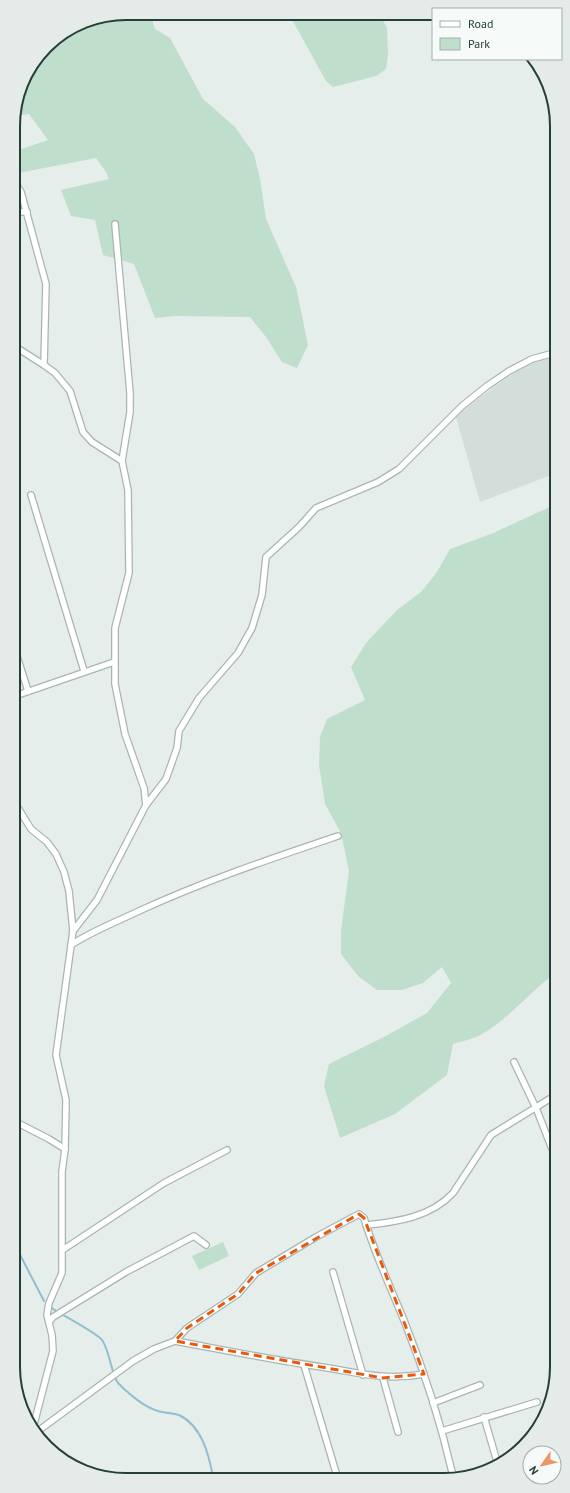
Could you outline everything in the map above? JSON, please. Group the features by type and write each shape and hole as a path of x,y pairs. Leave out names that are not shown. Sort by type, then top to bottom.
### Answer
{"street":[{"path":"20,190 46,284 44,365"},
{"path":"20,212 27,212"},
{"path":"115,224 130,393 130,412 122,461 128,490 129,573 116,618 114,662 115,684 125,734 144,788 146,805"},
{"path":"20,350 54,373 70,391 83,432 92,442 122,461"},
{"path":"73,930 103,888 146,805 166,779 177,748 179,731 199,698 238,653 252,628 262,595 266,557 299,527 316,508 378,482 399,469 462,406 488,386 532,358 550,354"},
{"path":"31,496 84,671"},
{"path":"20,694 114,662"},
{"path":"20,666 28,691"},
{"path":"20,811 31,829 46,842 56,854 64,872 69,891 73,930 56,1055 66,1100 65,1149 62,1172 64,1249 62,1273 49,1303 47,1315 53,1351 35,1421"},
{"path":"71,945 105,926 173,896 232,872 338,836"},
{"path":"514,1062 536,1108 550,1144"},
{"path":"366,1225 412,1218 446,1201 491,1135 550,1099"},
{"path":"20,1124 48,1138 65,1149"},
{"path":"64,1249 164,1183 227,1150"},
{"path":"40,1430 133,1361 154,1349 175,1341 187,1328 238,1294 256,1273 276,1260 359,1214 364,1218 371,1242 424,1374 442,1430 451,1472"},
{"path":"49,1322 53,1317 126,1272 194,1236 206,1245"},
{"path":"333,1272 363,1375"},
{"path":"175,1341 271,1360 304,1364 383,1378 424,1374"},
{"path":"304,1364 336,1473"},
{"path":"383,1378 398,1432"},
{"path":"434,1403 480,1385"},
{"path":"442,1430 537,1402"},
{"path":"484,1417 496,1459"}],"highlighted area":[{"path":"359,1214 364,1218 424,1374 383,1378 175,1341 187,1328 238,1294 256,1273"}],"shaded area":[{"path":"550,358 550,476 480,502 456,417 476,400 514,373 535,361"}],"green space":[{"path":"119,20 152,20 155,29 170,38 203,99 235,127 254,154 260,179 266,219 296,287 308,345 297,368 282,362 266,337 250,317 174,316 155,318 134,264 103,255 95,220 71,216 61,190 109,179 96,158 20,173 20,150 48,140 29,114 21,115 28,85 42,61 56,46 85,28 105,22"},
{"path":"292,20 383,20 387,28 388,55 386,69 376,76 333,87 326,81"},
{"path":"550,507 550,978 492,1028 475,1037 453,1044 447,1075 395,1114 340,1138 324,1086 329,1064 384,1037 427,1013 451,983 442,967 423,983 402,990 377,990 359,977 341,954 341,931 349,871 341,833 325,804 319,765 320,737 327,719 365,700 351,667 366,643 397,610 421,592 437,572 450,549 491,534"},
{"path":"223,1242 229,1256 199,1270 192,1256"}],"waterway":[{"path":"20,1255 44,1301"},
{"path":"50,1307 102,1340 118,1383 131,1395 142,1403 160,1412 179,1415 193,1426 199,1434 207,1451 212,1473"}]}
